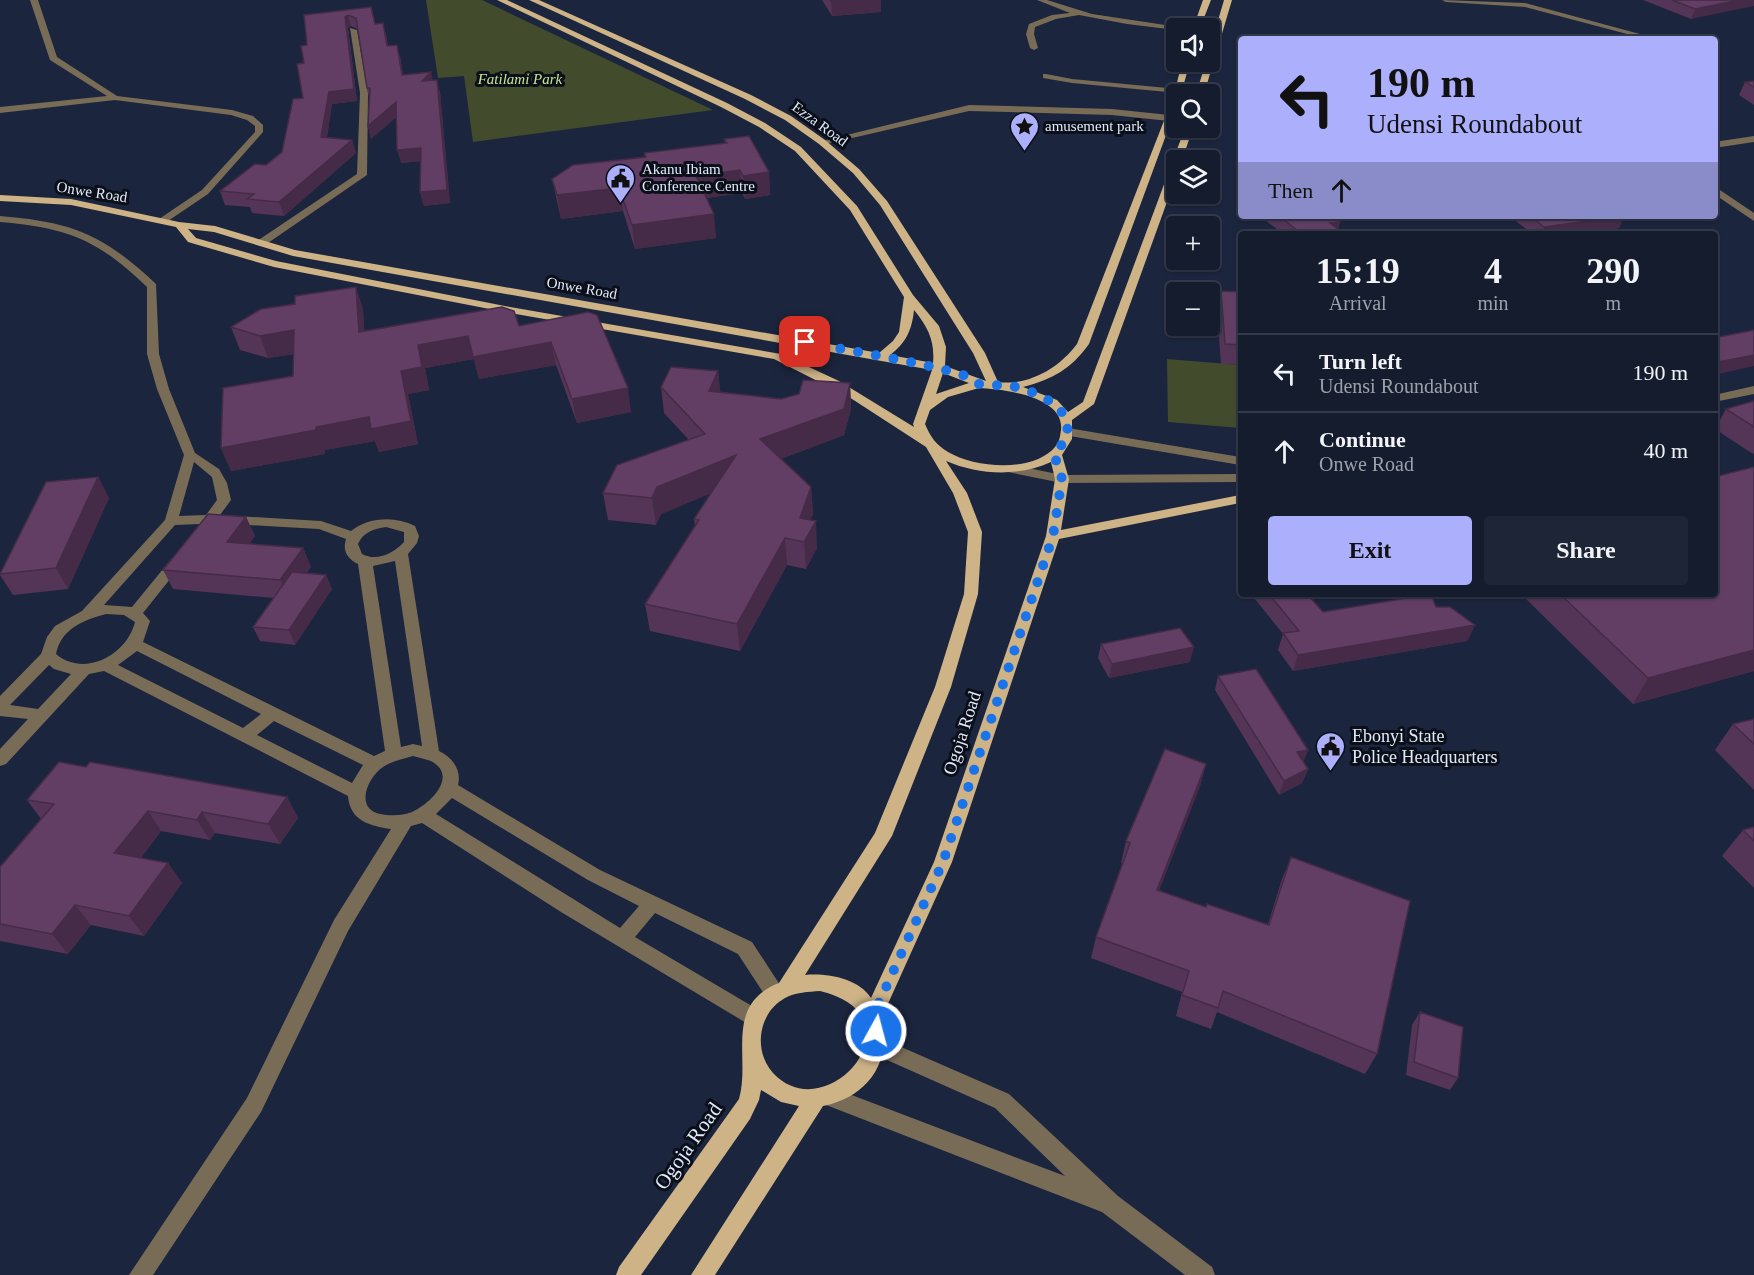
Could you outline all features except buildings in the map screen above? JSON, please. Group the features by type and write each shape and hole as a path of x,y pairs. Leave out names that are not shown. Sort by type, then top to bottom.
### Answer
{"main road":[{"name":"Ezza Road","path":"501,0 724,105 798,148 854,208 909,297 933,326 940,347 939,368"},
{"name":"Ezza Road","path":"532,0 748,97 788,118 822,142 856,171 884,203 978,353 993,384"},
{"path":"1200,18 1207,0"},
{"path":"1203,84 1228,0"},
{"path":"724,105 748,97"},
{"path":"1010,386 1048,377 1070,363 1083,344 1166,126"},
{"path":"1067,426 1089,405 1166,192"},
{"name":"Onwe Road","path":"0,198 71,202 179,225 214,229 293,253 939,368 962,375 979,384"},
{"name":"Onwe Road","path":"179,225 192,240 274,264 510,309 777,356 813,371 867,401 928,444"},
{"path":"510,309 527,294"},
{"path":"881,357 895,347 907,331 909,297"},
{"path":"925,407 947,392 979,384 1029,390 1046,398 1058,408 1067,426 1064,444 1054,454 1036,464 1013,469 976,468 958,463 928,444 920,430 919,420 939,368"},
{"name":"Ogoja Road","path":"781,991 883,836 943,687 970,594 975,532 960,493 928,444"},
{"name":"Ogoja Road","path":"872,1018 943,862 1053,536 1062,479 1054,454"},
{"path":"1053,536 1238,499"},
{"path":"806,982 826,982 846,989 854,995 861,1001 872,1018 876,1045 871,1062 861,1077 846,1089 822,1097 793,1096 773,1087 758,1071 751,1052 753,1025 781,991 806,982"},
{"name":"Ogoja Road","path":"627,1275 750,1099 753,1025"},
{"path":"702,1275 822,1097"}],"street":[{"path":"34,0 53,58 115,98"},
{"path":"1041,0 1076,14 1166,26"},
{"path":"1446,0 1525,4 1643,36"},
{"path":"1034,48 1030,34 1032,26 1055,17 1076,14"},
{"path":"261,243 362,175 364,93 353,30"},
{"path":"1046,76 1166,93"},
{"path":"0,110 115,98 232,113 250,118 258,125 259,132 205,192 162,220"},
{"path":"822,142 969,108 1112,112 1166,118"},
{"path":"1718,144 1754,139"},
{"path":"1718,192 1754,218"},
{"path":"0,219 41,222 74,229 92,237 121,258 152,286 153,354 163,389 190,455 171,521 88,613"},
{"path":"1718,398 1754,390"},
{"path":"1067,426 1238,461"},
{"path":"135,613 224,500 222,482 210,464 190,455"},
{"path":"1013,469 1062,479 1238,478"},
{"path":"171,521 211,519 321,525 354,537"},
{"path":"398,523 412,532 413,539 401,554 377,562 365,561 356,558 350,552 350,545 354,537 373,525 398,523"},
{"path":"401,554 431,753"},
{"path":"365,561 394,754"},
{"path":"106,609 123,609 135,613 143,621 143,632 135,644 122,656 85,669 67,669 54,664 48,656 48,645 57,632 88,613 106,609"},
{"path":"135,644 375,764"},
{"path":"0,708 48,656"},
{"path":"104,664 355,792"},
{"path":"0,760 85,669"},
{"path":"0,708 41,715"},
{"path":"245,735 274,712"},
{"path":"413,750 431,753 445,760 452,772 450,788 441,802 424,815 404,822 384,823 367,818 357,807 355,792 362,777 375,764 394,754 413,750"},
{"path":"450,788 594,875 745,948 781,991"},
{"path":"424,815 567,906 623,938 753,1025"},
{"path":"140,1275 254,1105 341,926 404,822"},
{"path":"623,938 652,904"},
{"path":"876,1045 1002,1101 1110,1204 1204,1275"},
{"path":"822,1097 1110,1204"}],"green space":[{"name":"Fatilami Park","path":"426,0 482,0 713,110 473,142 464,76 438,78"},
{"path":"1167,359 1238,365 1238,428 1168,422"}],"place":[{"name":"amusement park","path":"1024,152"},
{"name":"Akanu Ibiam Conference Centre","path":"621,204"},
{"name":"Ebonyi State Police Headquarters","path":"1331,772"}],"route":[{"path":"805,342 939,368 962,375 979,384 1029,390 1046,398 1058,408 1066,419 1068,432 1064,444 1054,454 1062,479 1053,536 943,862 872,1018 876,1031"}]}
